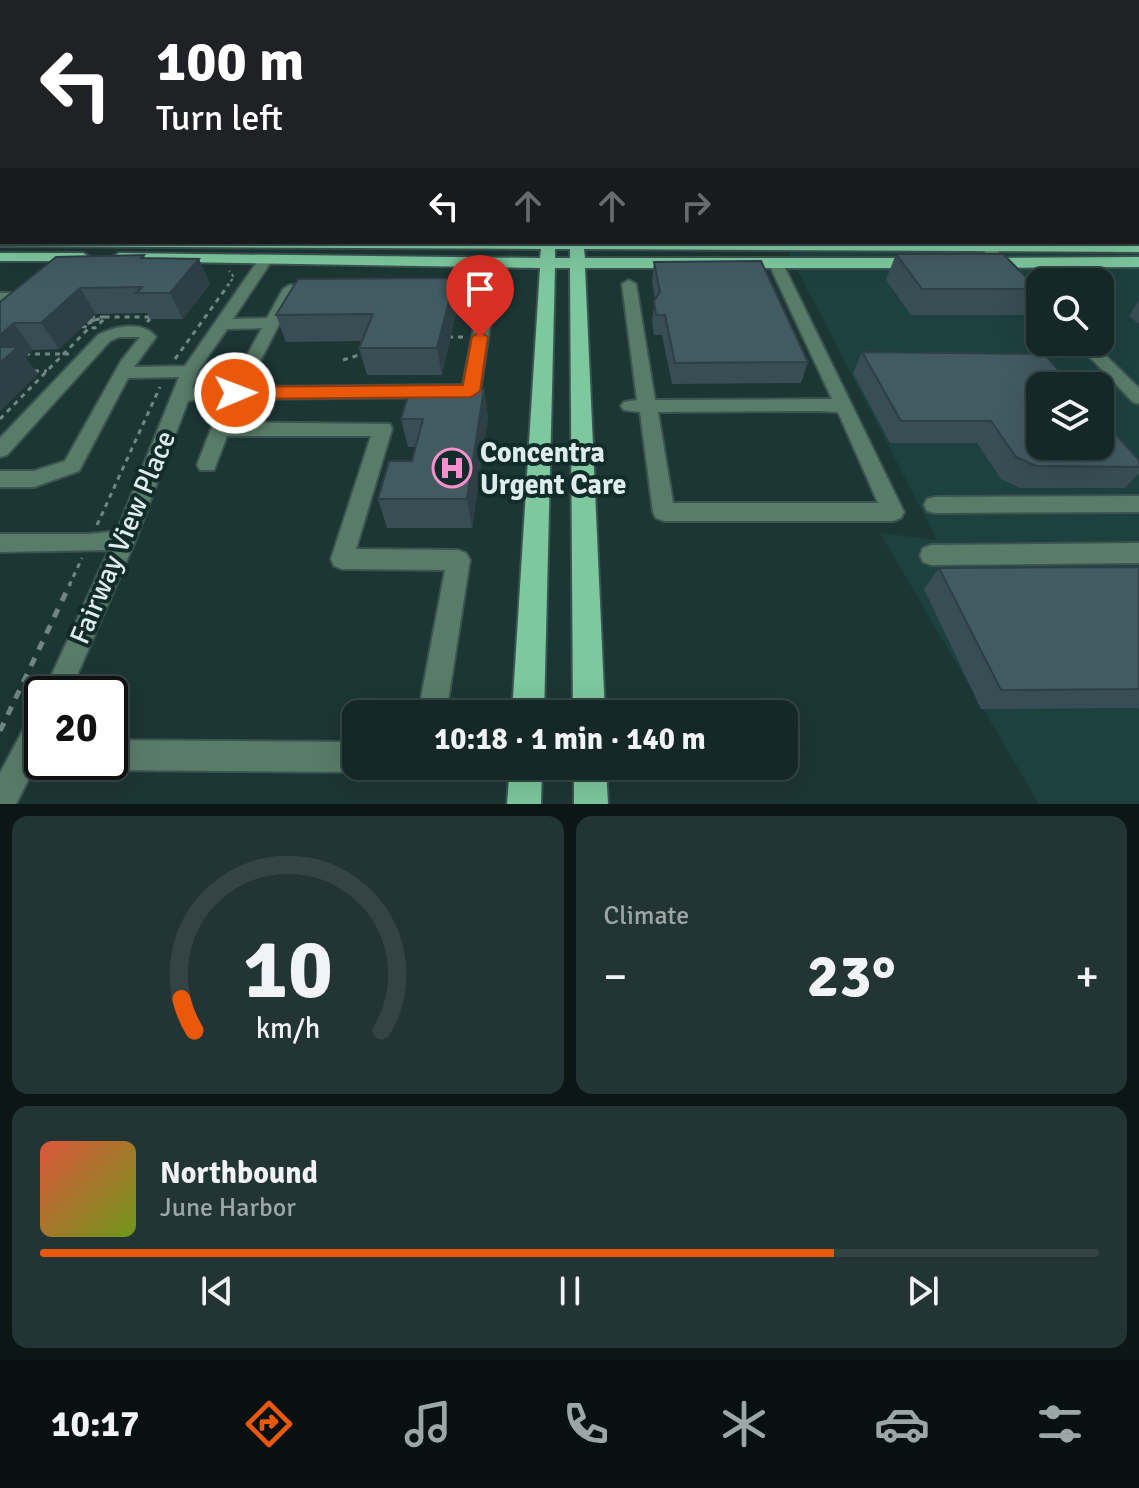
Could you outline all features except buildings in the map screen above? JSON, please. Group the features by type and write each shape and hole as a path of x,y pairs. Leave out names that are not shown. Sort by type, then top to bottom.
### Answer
{"main road":[{"path":"293,244 548,250 984,245 1139,248"},
{"path":"0,257 266,259 548,250"},
{"path":"529,700 548,250"},
{"path":"577,250 775,262 1139,262"},
{"path":"577,250 589,700"},
{"path":"524,804 525,780"},
{"path":"590,780 591,804"}],"street":[{"path":"984,245 1026,286"},
{"name":"Fairway View Place","path":"63,676 125,539 190,371 266,259"},
{"path":"629,284 639,406 664,512 893,512 775,262"},
{"path":"290,289 488,292 471,391 235,393 270,323 290,289"},
{"path":"0,297 40,293 12,318"},
{"path":"222,324 270,323"},
{"path":"0,450 104,338 116,332 144,332 148,337 123,373 72,466 34,479 0,479"},
{"path":"1097,356 1139,398"},
{"path":"123,373 190,371"},
{"path":"180,396 238,386"},
{"path":"639,406 844,406"},
{"path":"207,465 220,429 383,429 342,559 458,560 434,700"},
{"path":"935,505 1139,504"},
{"path":"0,543 89,543 125,539"},
{"path":"931,555 1139,553"},
{"path":"128,755 342,757"},
{"path":"0,804 24,772"}],"path":[{"path":"0,731 168,371 234,277 227,268"},
{"path":"0,419 90,323 78,327"},
{"path":"438,337 480,337"},
{"path":"343,360 361,355 365,346"},
{"path":"19,354 89,354"},
{"path":"33,371 47,371"}],"shaded area":[{"path":"784,244 1139,244 1139,804 1039,804 880,533 937,540"}],"place":[{"name":"Concentra Urgent Care","path":"452,468"}],"route":[{"path":"235,393 471,391 480,337"}]}
